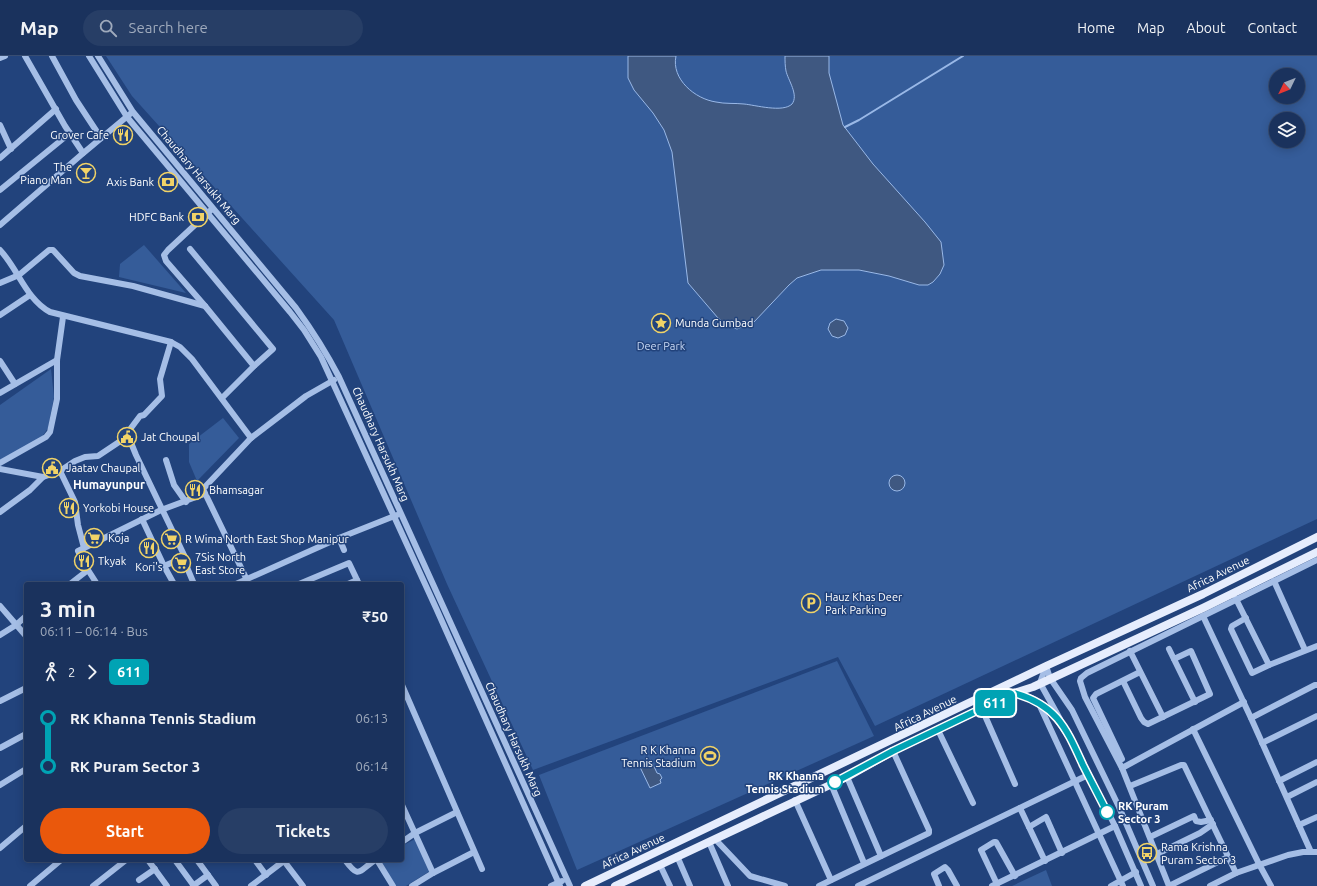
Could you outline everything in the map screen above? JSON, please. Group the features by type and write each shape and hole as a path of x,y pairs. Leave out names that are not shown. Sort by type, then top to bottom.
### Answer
{"main road":[{"name":"Africa Avenue","path":"586,886 1046,666 1203,594 1317,537"},
{"name":"Africa Avenue","path":"618,885 831,784 893,751 1014,693 1033,687 1203,608 1317,558"},
{"path":"1014,693 1038,702 1050,711 1060,721 1068,734"}],"street":[{"path":"0,58 5,56"},
{"path":"25,56 70,134 83,153"},
{"path":"52,56 76,100 101,138"},
{"name":"Chaudhary Harsukh Marg","path":"89,56 127,117 304,330 320,357 394,516 499,758 559,884"},
{"name":"Chaudhary Harsukh Marg","path":"98,56 133,112 310,326 327,354 339,377 570,886"},
{"path":"0,158 56,109"},
{"path":"0,225 133,112"},
{"path":"0,125 11,149"},
{"path":"0,190 70,134"},
{"path":"213,208 164,255 166,261 254,366"},
{"path":"190,249 273,349 222,398"},
{"path":"0,250 19,275 30,295 42,308 63,316 171,342 180,347 192,359 222,398 250,438"},
{"path":"0,282 19,275 49,250 51,250 54,251 74,273 80,276 133,286 205,306"},
{"path":"0,315 30,295"},
{"path":"0,463 46,437 50,432 57,399 57,360 63,316"},
{"path":"0,470 43,476 60,471 75,461 85,457 98,456 122,440 140,416 144,415 162,396 160,379 171,342"},
{"path":"0,360 15,384"},
{"path":"0,393 57,360"},
{"path":"247,580 204,494 204,486 250,438 306,396 339,377"},
{"path":"127,433 185,557 183,558 193,582"},
{"path":"166,460 174,485 186,502"},
{"path":"60,471 76,507 78,525 84,548"},
{"path":"0,512 30,490 43,476"},
{"path":"97,582 78,551 142,519 204,494"},
{"path":"242,582 339,538 401,513"},
{"path":"142,519 173,582"},
{"path":"339,538 344,550"},
{"path":"164,566 183,558"},
{"path":"1228,857 1169,886 1130,786 1085,697 1080,681 1087,673 1274,581 1317,558"},
{"path":"304,582 349,563 358,582"},
{"path":"73,582 88,570"},
{"path":"1274,581 1304,650"},
{"path":"1236,599 1269,665"},
{"path":"434,609 443,605"},
{"path":"0,606 24,634"},
{"path":"1203,616 1244,702 1299,825 1314,852 1295,852 1259,864 1210,886"},
{"path":"0,635 24,618"},
{"path":"1246,618 1232,626 1231,629 1252,673 1304,650 1317,646"},
{"path":"1169,649 1195,702"},
{"path":"1130,651 1163,717"},
{"path":"1123,680 1145,724 1150,724 1210,694 1190,651 1174,659"},
{"path":"1046,666 1050,678 1072,710 1119,807 1153,886"},
{"path":"1046,666 1040,683 1115,826 1141,886"},
{"path":"1122,759 1093,698 1096,694 1140,672"},
{"path":"1251,718 1317,685"},
{"path":"0,701 24,689"},
{"path":"404,691 482,869"},
{"path":"1038,702 1122,884"},
{"path":"1122,768 1244,702"},
{"path":"982,709 1015,784"},
{"path":"1262,743 1317,716"},
{"path":"1194,729 1269,885"},
{"path":"938,730 973,803"},
{"path":"0,748 24,735"},
{"path":"819,886 864,863 927,834 930,830 893,751"},
{"path":"499,758 509,754"},
{"path":"1279,781 1317,762"},
{"path":"1130,786 1183,765 1186,767 1236,874"},
{"path":"0,785 24,770"},
{"path":"858,886 1088,774"},
{"path":"847,776 881,856"},
{"path":"1287,797 1317,782"},
{"path":"831,784 864,863"},
{"path":"795,800 831,880"},
{"path":"1020,808 1044,861"},
{"path":"404,809 433,873"},
{"path":"404,841 415,833 457,812"},
{"path":"1150,837 1194,816 1196,821 1212,822"},
{"path":"1028,826 1046,817 1062,853"},
{"path":"1299,825 1317,817"},
{"path":"1157,854 1200,832 1212,822"},
{"path":"1015,876 996,842 981,850 994,885 1015,876 1115,826"},
{"path":"0,848 24,828"},
{"path":"712,840 728,886"},
{"path":"712,840 750,876 785,886"},
{"path":"412,886 433,873 474,852"},
{"path":"677,856 690,886"},
{"path":"30,886 59,862"},
{"path":"93,886 123,862"},
{"path":"150,862 167,886"},
{"path":"176,862 194,886 208,875"},
{"path":"198,862 216,886"},
{"path":"256,862 266,875"},
{"path":"252,886 282,862"},
{"path":"285,862 301,885"},
{"path":"346,862 354,872 360,871 373,862"},
{"path":"377,862 392,886"},
{"path":"660,865 670,886"},
{"path":"939,886 934,874 945,867 957,886"},
{"path":"139,880 155,869"},
{"path":"1111,886 1122,884 1136,872"},
{"path":"551,886 559,884 566,878"}],"green space":[{"name":"Deer Park","path":"106,56 1317,56 1317,519 875,726 838,657 533,770 447,584 334,320 132,96"},
{"path":"144,245 186,293 119,277 120,264"},
{"path":"51,369 54,397 48,428 42,437 0,460 0,405"},
{"path":"223,418 239,438 197,481 189,462 189,444"},
{"name":"R K Khanna Tennis Stadium","path":"837,661 874,736 577,870 539,775"},
{"path":"415,839 430,871 406,886 396,886 381,862 404,862 404,845"},
{"path":"1046,870 1052,886 1012,886"}],"shaded area":[{"path":"628,56 676,56 675,64 681,80 693,92 708,100 719,103 782,108 788,107 794,100 794,92 786,71 785,56 829,56 829,73 843,125 873,164 941,242 944,265 940,274 928,285 919,285 889,276 859,270 821,270 797,278 754,322 737,329 729,326 718,318 688,283 672,152 664,130 653,113 634,90 628,78"},
{"path":"836,319 844,321 848,328 845,335 838,338 832,336 828,329 830,323"},
{"path":"897,475 903,477 905,483 903,489 897,491 891,489 889,483 891,477"},
{"path":"651,760 657,773 660,774 662,778 660,780 661,783 650,788 639,765"}],"waterway":[{"path":"845,127 859,120 963,56"}],"bus line":[{"name":"611","path":"835,782 893,751 1014,693 1038,702 1060,721 1107,812"}],"place":[{"name":"Grover Cafe","path":"123,135"},
{"name":"The Piano Man","path":"86,173"},
{"name":"Axis Bank","path":"168,182"},
{"name":"HDFC Bank","path":"198,217"},
{"name":"Munda Gumbad","path":"661,323"},
{"name":"Jat Choupal","path":"127,437"},
{"name":"Jaatav Chaupal","path":"52,468"},
{"name":"Bhamsagar","path":"195,490"},
{"name":"Yorkobi House","path":"69,508"},
{"name":"Koja","path":"94,538"},
{"name":"R Wima North East Shop Manipur","path":"171,539"},
{"name":"Kori's","path":"149,548"},
{"name":"Tkyak","path":"84,561"},
{"name":"7Sis North East Store","path":"181,563"},
{"name":"Hauz Khas Deer Park Parking","path":"811,603"},
{"name":"R K Khanna Tennis Stadium","path":"710,756"},
{"name":"RK Khanna Tennis Stadium","path":"835,782"},
{"name":"RK Puram Sector 3","path":"1107,812"},
{"name":"Rama Krishna Puram Sector 3","path":"1147,853"}],"district":[{"name":"Humayunpur","path":"109,484"}]}
